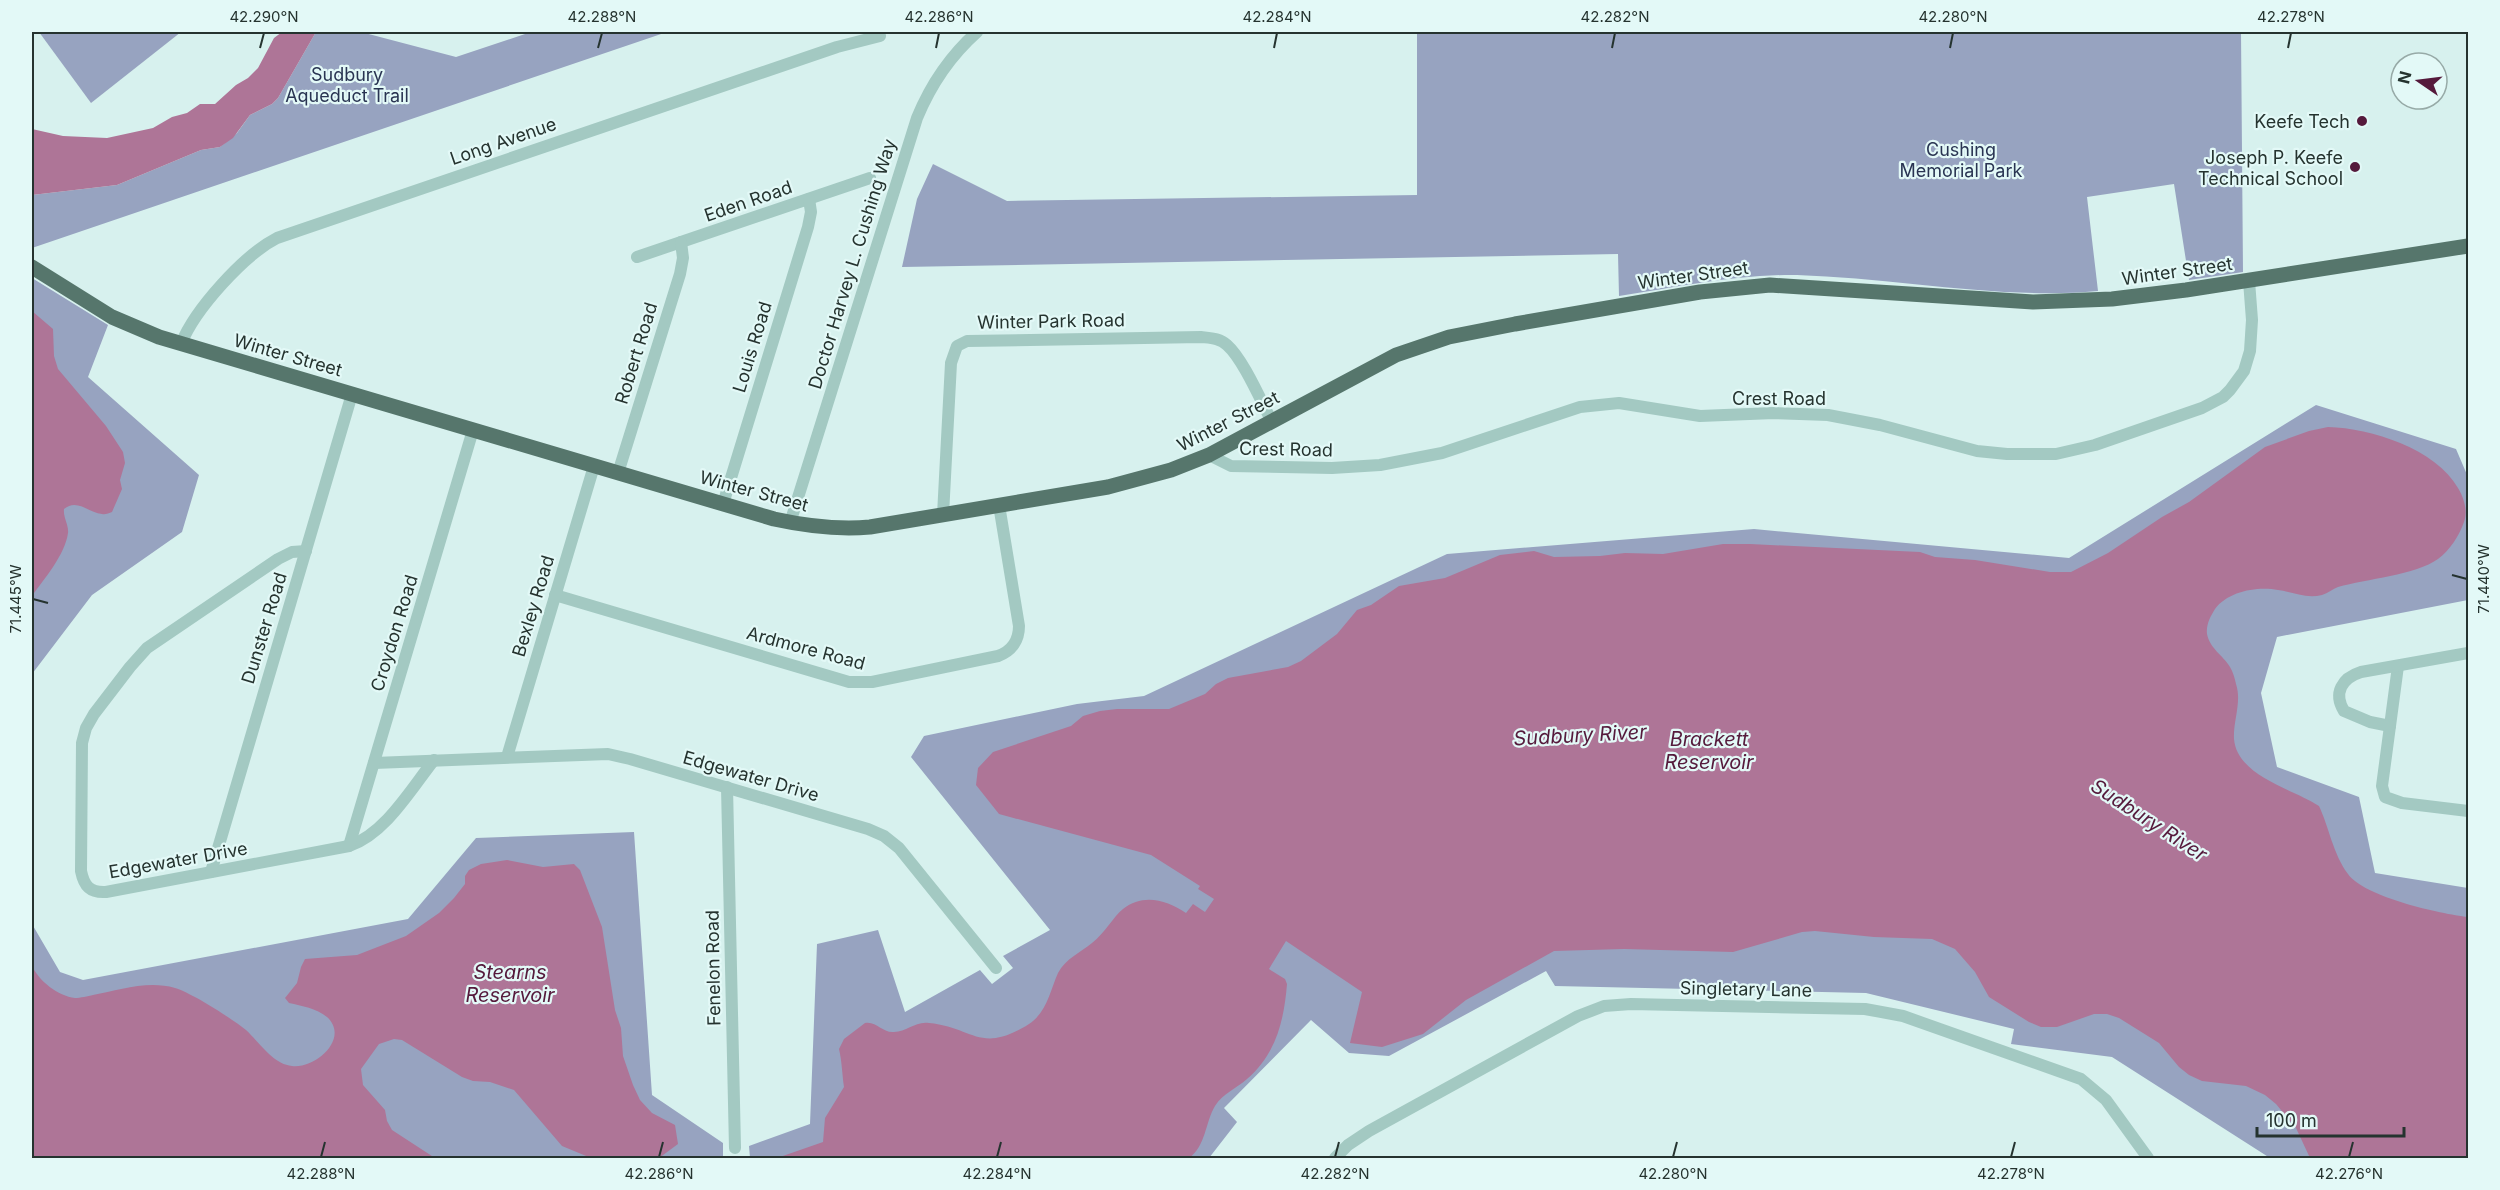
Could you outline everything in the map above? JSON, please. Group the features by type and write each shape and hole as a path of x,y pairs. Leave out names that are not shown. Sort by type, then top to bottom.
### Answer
{"main road":[{"name":"Winter Street","path":"32,267 118,321 181,344 790,523 848,528 943,515 1131,482 1171,470 1209,455 1380,363 1432,342 1515,324 1700,292 1751,286 1792,285 2058,302 2159,294 2469,246"}],"street":[{"name":"Doctor Harvey L. Cushing Way","path":"790,523 917,118 924,100 943,68 977,32"},
{"name":"Long Avenue","path":"181,344 191,326 232,273 259,248 278,238 837,47 880,36"},
{"name":"Eden Road","path":"637,257 870,178"},
{"name":"Louis Road","path":"723,504 808,228 811,212 809,199"},
{"name":"Robert Road","path":"618,473 680,274 683,258 681,242"},
{"name":"Crest Road","path":"1209,455 1231,466 1332,468 1380,465 1442,453 1580,407 1620,403 1700,416 1783,412 1828,415 1880,424 1977,451 2024,455 2056,453 2095,445 2202,408 2223,397 2244,371 2250,351 2252,320 2249,280"},
{"name":"Winter Park Road","path":"943,515 951,363 954,351 962,342 1189,337 1218,340 1226,344 1237,357 1272,422"},
{"name":"Dunster Road","path":"211,872 352,394"},
{"name":"Croydon Road","path":"350,846 473,430"},
{"name":"Bexley Road","path":"507,757 594,466"},
{"name":"Ardmore Road","path":"555,595 849,682 874,682 999,656 1014,644 1019,626 999,505"},
{"name":"Edgewater Drive","path":"306,552 292,552 278,559 147,648 94,714 84,735 81,871 87,888 106,892 350,846 366,839 380,827 434,760"},
{"path":"2390,726 2370,722 2344,711 2339,699 2339,691 2346,679 2353,675 2469,653"},
{"path":"2398,666 2382,786 2385,797 2402,803 2469,811"},
{"name":"Edgewater Drive","path":"374,763 608,754 868,829 884,836 899,848 996,968"},
{"name":"Fenelon Road","path":"728,787 735,1148"},
{"name":"Singletary Lane","path":"1335,1158 1348,1145 1369,1131 1565,1022 1604,1006 1630,1004 1865,1009 1903,1016 2081,1079 2106,1101 2148,1158"}],"green space":[{"path":"39,32 181,32 91,103"},
{"name":"Sudbury Aqueduct Trail","path":"316,32 361,32 456,57 531,32 667,32 32,248 32,195 117,185 201,150 220,147 237,133 250,115 272,104 278,98"},
{"name":"Cushing Memorial Park","path":"1417,32 2241,32 2243,272 2189,280 2174,184 2087,197 2098,291 2023,293 1834,277 1775,275 1730,279 1619,296 1618,254 902,267 917,199 933,164 1007,201 1417,195"},
{"path":"32,278 108,325 88,377 199,475 182,532 92,595 32,674"},
{"name":"Brackett Reservoir","path":"2316,405 2456,449 2468,477 2468,600 2277,637 2261,693 2277,767 2359,797 2375,873 2468,888 2468,1158 2270,1158 2112,1057 2011,1044 2014,1029 1866,993 1555,986 1546,971 1389,1056 1349,1053 1311,1020 1224,1108 1237,1122 1209,1158 750,1158 749,1146 810,1124 817,944 878,930 905,1012 980,970 992,984 1013,968 1003,956 1050,930 911,757 924,736 1077,704 1144,696 1447,554 1754,529 2069,558"},
{"name":"Stearns Reservoir","path":"634,832 652,1095 723,1143 723,1158 32,1158 32,924 60,972 83,980 408,919 476,838"}],"water":[{"path":"282,32 316,32 278,98 272,104 250,115 233,138 220,147 201,150 117,185 32,195 32,129 63,136 107,138 153,128 172,117 187,113 200,104 215,104 258,68 274,38"},
{"path":"32,311 53,329 54,356 58,369 106,426 123,452 125,463 120,480 122,489 112,512 97,513 78,505 64,509 68,530 63,550 32,596"},
{"name":"Brackett Reservoir","path":"2328,427 2363,431 2382,436 2419,452 2434,462 2448,474 2464,500 2465,518 2457,537 2438,559 2429,564 2404,573 2338,587 2322,595 2305,596 2270,589 2235,594 2215,609 2207,627 2207,634 2211,644 2230,667 2238,691 2234,739 2237,752 2245,763 2268,780 2319,806 2343,866 2357,882 2370,890 2404,903 2468,917 2468,1158 2310,1158 2296,1128 2276,1104 2265,1095 2246,1086 2202,1081 2189,1075 2179,1067 2159,1043 2119,1018 2107,1014 2094,1014 2057,1027 2041,1027 1989,997 1975,972 1955,949 1932,939 1874,937 1815,931 1802,932 1733,952 1624,949 1554,951 1466,1000 1423,1034 1382,1047 1350,1043 1362,992 1286,941 1269,969 1285,979 1287,984 1281,1024 1272,1048 1247,1079 1218,1102 1199,1147 1189,1158 777,1158 823,1142 825,1118 844,1087 839,1049 844,1039 865,1023 890,1032 899,1032 915,1025 929,1023 944,1025 977,1037 999,1037 1012,1033 1029,1024 1040,1014 1061,968 1097,939 1123,909 1139,901 1155,900 1186,913 1193,904 1205,912 1214,899 1198,889 1200,886 1151,855 999,814 976,785 978,768 993,752 1071,726 1083,716 1100,711 1169,709 1205,694 1216,684 1228,678 1288,667 1301,661 1337,634 1357,610 1371,605 1399,586 1445,578 1500,555 1534,551 1554,557 1625,553 1663,554 1723,544 1750,544 1920,552 1935,557 1975,560 2050,572 2071,572 2108,553 2189,502 2265,447 2309,431"},
{"name":"Stearns Reservoir","path":"507,860 543,867 574,864 580,870 602,927 615,1010 621,1028 623,1056 633,1085 640,1100 652,1113 675,1125 678,1144 659,1158 591,1158 562,1146 514,1090 490,1082 473,1081 462,1077 402,1040 394,1039 379,1044 361,1069 363,1085 385,1110 392,1130 435,1158 32,1158 32,966 39,977 50,987 75,998 144,985 175,988 201,1000 239,1025 279,1061 292,1066 301,1066 320,1057 332,1043 335,1034 333,1025 323,1014 314,1009 289,1003 285,998 297,983 305,959 357,955 406,936 439,913 454,898 465,884 465,876 469,870 481,864"}],"place":[{"name":"Keefe Tech","path":"2362,121"},
{"name":"Joseph P. Keefe Technical School","path":"2355,167"}],"water label":[{"name":"Sudbury River","path":"1580,735"},
{"name":"Sudbury River","path":"2149,820"}]}
